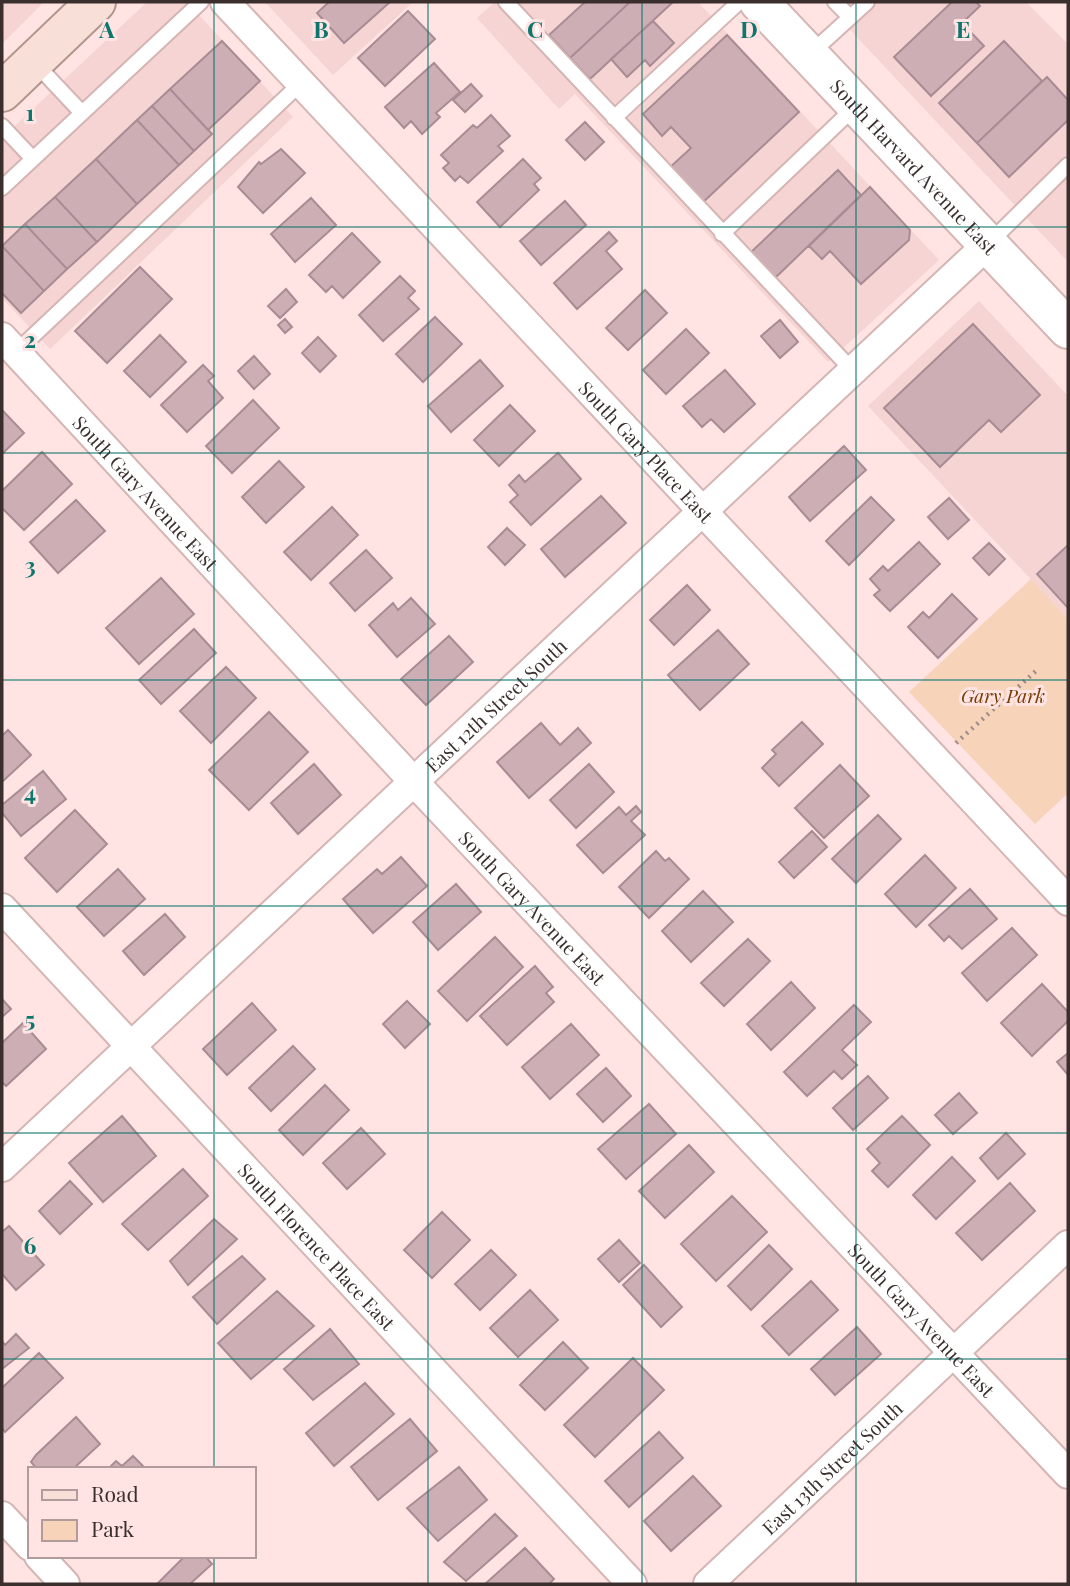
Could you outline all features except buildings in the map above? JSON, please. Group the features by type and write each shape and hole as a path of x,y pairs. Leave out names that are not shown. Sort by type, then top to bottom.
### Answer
{"main road":[{"path":"2,92 96,2"},
{"name":"South Harvard Avenue East","path":"759,2 1068,329"}],"street":[{"name":"South Gary Place East","path":"230,3 301,83 1068,901"},
{"name":"East 12th Street South","path":"2,1167 988,243"},
{"name":"South Gary Avenue East","path":"9,345 414,782 1068,1474"},
{"name":"South Florence Place East","path":"2,908 632,1584"},
{"name":"East 13th Street South","path":"708,1584 1068,1245"},
{"path":"2,1516 28,1544"},
{"path":"41,1558 65,1584"}],"lane":[{"path":"2,188 201,2"},
{"path":"506,2 853,371"},
{"path":"614,118 739,2"},
{"path":"835,2 849,18"},
{"path":"809,55 867,2"},
{"path":"33,62 82,113"},
{"path":"9,345 301,83"},
{"path":"722,234 857,105"},
{"path":"2,127 33,159"},
{"path":"988,243 1068,165"}],"path":[{"path":"953,746 1037,670"}],"shaded area":[{"path":"2,2 44,2 2,44"},
{"path":"147,2 187,2 293,117 50,349 2,298 2,138"},
{"path":"265,2 413,2 333,75"},
{"path":"495,2 698,2 939,260 828,362 575,94 559,109 477,18"},
{"path":"824,2 1026,2 1068,44 1068,262"},
{"path":"979,301 1068,396 1068,619 868,406"}],"green space":[{"name":"Gary Park","path":"1031,579 1068,619 1068,793 1035,824 909,692"}]}
